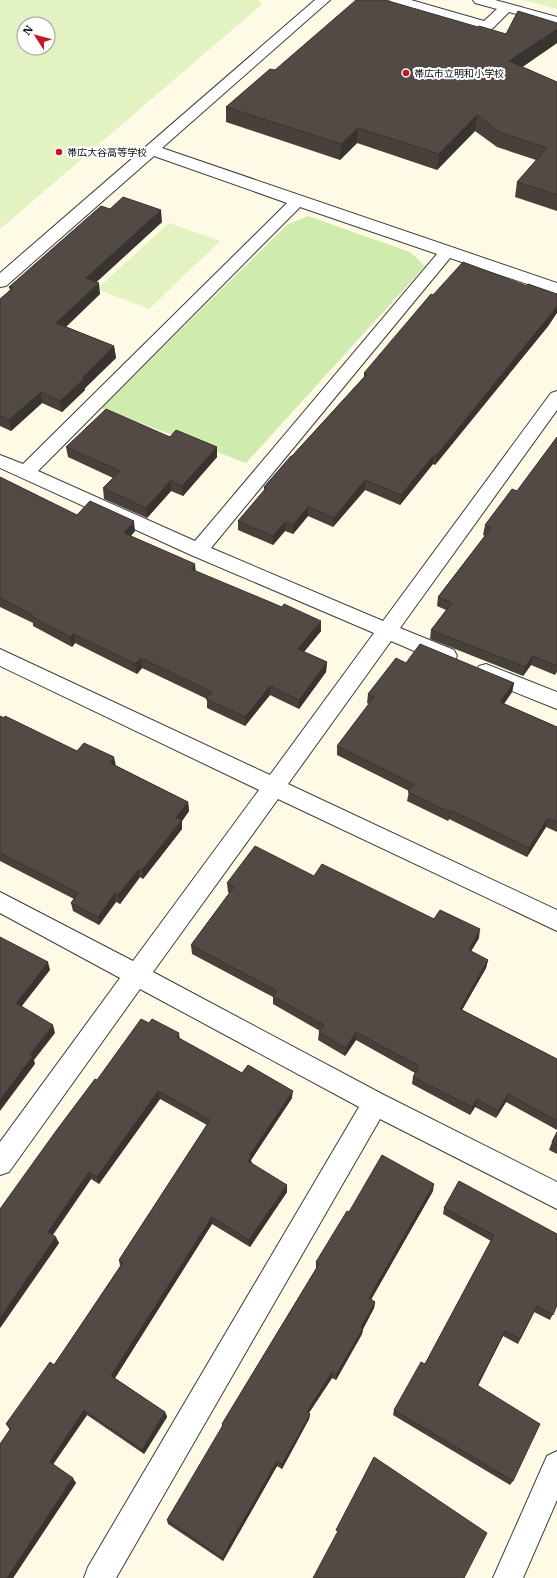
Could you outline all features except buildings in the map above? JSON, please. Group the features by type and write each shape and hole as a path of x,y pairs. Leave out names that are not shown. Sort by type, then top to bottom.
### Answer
{"street":[{"path":"0,282 323,0"},
{"path":"396,0 487,26 507,8"},
{"path":"480,0 557,21"},
{"path":"152,150 557,289"},
{"path":"26,472 297,201"},
{"path":"198,550 447,252"},
{"path":"0,1163 557,397"},
{"path":"0,461 198,550 386,631 557,701"},
{"path":"0,657 557,921"},
{"path":"0,902 137,974 375,1103 557,1196"},
{"path":"99,1578 375,1103"},
{"path":"511,1577 557,1466"}],"green space":[{"name":"帯広大谷高等学校","path":"0,0 259,0 261,5 0,229"},
{"path":"523,0 557,0 557,9"},
{"path":"308,216 410,252 425,266 246,463 101,408 287,225"},
{"path":"169,223 220,241 149,309 97,289"}],"place":[{"name":"帯広市立明和小学校","path":"406,73"},
{"name":"帯広大谷高等学校","path":"59,152"}]}
